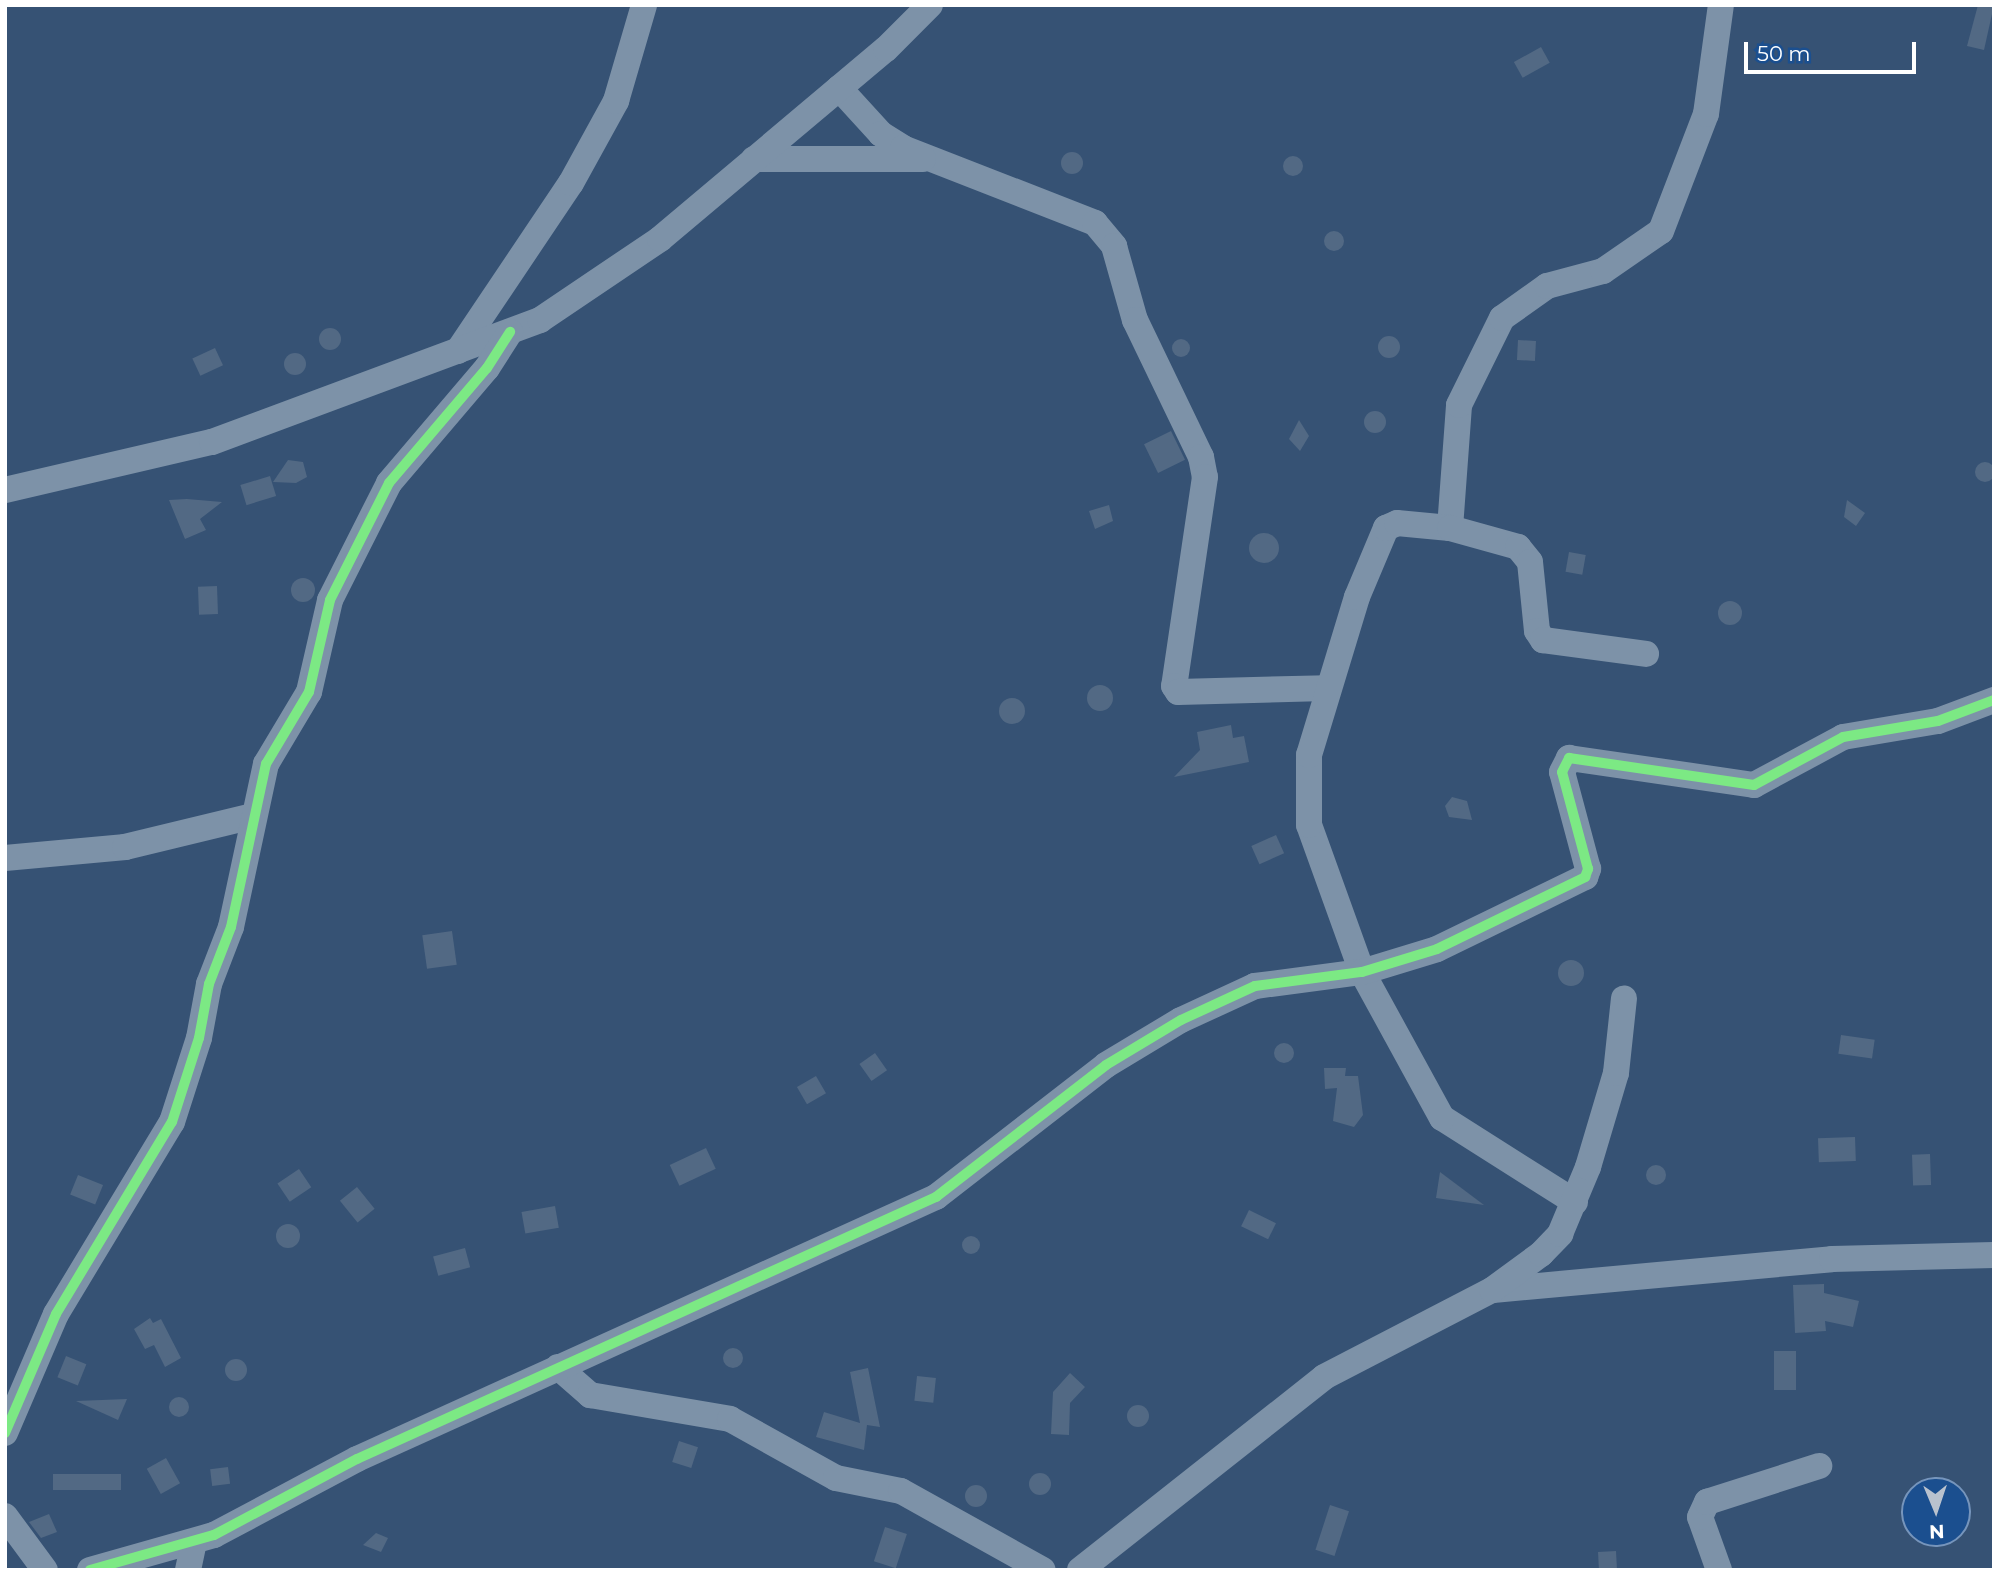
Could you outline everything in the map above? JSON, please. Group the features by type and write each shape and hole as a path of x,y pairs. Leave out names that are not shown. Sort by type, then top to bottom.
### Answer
{"street":[{"path":"458,351 571,183 616,101 644,5"},
{"path":"5,490 212,442 510,332 588,292 839,88 930,5"},
{"path":"1450,528 1459,405 1502,318 1547,286 1603,271 1661,231 1706,114 1721,5"},
{"path":"839,88 881,134 928,159 1095,223 1114,246 1135,320 1201,457 1205,477 1174,686 1178,692 1326,688"},
{"path":"754,159 928,159"},
{"path":"5,1433 56,1314 172,1122 199,1038 209,984 231,928 266,764 315,674 330,600 389,483 487,369 510,332"},
{"path":"1575,1202 1442,1118 1362,972 1308,814 1309,755 1326,688 1385,528 1411,521 1450,528 1526,552 1537,631 1543,640 1646,654"},
{"path":"90,1570 194,1542 558,1367 936,1197 1105,1065 1181,1020 1273,980 1362,972 1469,936 1585,877 1588,869 1562,772 1569,758 1754,785 1843,737 1938,721 1994,700"},
{"path":"5,858 125,846 253,816"},
{"path":"1080,1570 1324,1377 1492,1290 1560,1234 1575,1202 1616,1073 1624,998"},
{"path":"1492,1290 1832,1259 1994,1255"},
{"path":"558,1367 590,1395 730,1419 836,1478 901,1491 1043,1570"},
{"path":"1719,1570 1700,1517 1707,1502 1819,1466"},
{"path":"5,1516 45,1570"},
{"path":"188,1570 194,1542"}],"building":[{"path":"1978,5 1994,5 1984,50 1967,46"},
{"path":"1541,47 1550,63 1523,78 1514,62"},
{"path":"1072,152 1080,155 1083,163 1080,171 1072,174 1064,171 1061,163 1064,155"},
{"path":"1293,156 1300,159 1303,166 1300,173 1293,176 1286,173 1283,166 1286,159"},
{"path":"1330,231 1338,231 1344,241 1338,251 1330,251 1324,245 1324,237"},
{"path":"330,328 338,331 341,339 338,347 330,350 322,347 319,339 322,331"},
{"path":"1389,336 1399,343 1400,347 1393,357 1389,358 1379,351 1378,347 1385,337"},
{"path":"1181,339 1187,342 1190,348 1187,354 1181,357 1175,354 1172,348 1175,342"},
{"path":"1518,340 1536,341 1535,361 1517,360"},
{"path":"215,348 223,365 200,376 192,359"},
{"path":"295,353 303,356 306,364 303,372 295,375 287,372 284,364 287,356"},
{"path":"1375,411 1383,414 1386,422 1383,430 1375,433 1367,430 1364,422 1367,414"},
{"path":"1299,420 1309,436 1300,451 1289,439"},
{"path":"1171,431 1185,460 1158,473 1144,444"},
{"path":"288,460 303,462 307,477 296,483 273,482"},
{"path":"1985,462 1992,465 1995,472 1992,479 1985,482 1978,479 1975,472 1978,465"},
{"path":"270,476 276,496 246,505 240,485"},
{"path":"169,500 222,502 200,519 206,530 185,539"},
{"path":"1847,500 1865,513 1856,526 1844,517"},
{"path":"1109,505 1113,521 1095,529 1089,511"},
{"path":"1264,533 1274,538 1279,548 1274,558 1264,563 1254,558 1249,548 1254,538"},
{"path":"1569,552 1586,555 1582,575 1566,572"},
{"path":"303,578 312,581 315,590 312,599 303,602 294,599 291,590 294,581"},
{"path":"217,586 218,614 199,615 198,587"},
{"path":"1730,601 1739,604 1742,613 1739,622 1730,625 1721,622 1718,613 1721,604"},
{"path":"1100,685 1109,689 1113,698 1109,707 1100,711 1091,707 1087,698 1091,689"},
{"path":"1012,698 1021,702 1025,711 1021,720 1012,724 1003,720 999,711 1003,702"},
{"path":"1231,725 1233,738 1244,736 1249,762 1174,777 1200,750 1197,732"},
{"path":"1452,797 1467,801 1472,820 1449,817 1445,806"},
{"path":"1276,835 1284,853 1259,864 1251,846"},
{"path":"452,931 457,965 427,969 422,935"},
{"path":"1571,960 1580,964 1584,973 1580,982 1571,986 1562,982 1558,973 1562,964"},
{"path":"1841,1035 1875,1040 1872,1059 1838,1054"},
{"path":"1280,1043 1288,1043 1294,1053 1288,1063 1280,1063 1274,1057 1274,1049"},
{"path":"875,1053 887,1070 871,1081 859,1064"},
{"path":"1324,1068 1346,1068 1345,1076 1358,1076 1363,1115 1354,1127 1333,1121 1337,1088 1325,1089"},
{"path":"816,1076 826,1093 807,1104 797,1087"},
{"path":"1855,1137 1856,1161 1819,1162 1818,1138"},
{"path":"706,1148 716,1169 679,1186 670,1165"},
{"path":"1930,1154 1931,1185 1913,1186 1912,1155"},
{"path":"1656,1165 1663,1168 1666,1175 1663,1182 1656,1185 1649,1182 1646,1175 1649,1168"},
{"path":"299,1169 311,1187 290,1202 277,1184"},
{"path":"1440,1172 1484,1205 1436,1198"},
{"path":"78,1175 103,1185 95,1205 70,1194"},
{"path":"357,1187 375,1209 358,1223 340,1201"},
{"path":"555,1206 559,1228 525,1234 522,1212"},
{"path":"1249,1210 1276,1223 1268,1239 1241,1226"},
{"path":"288,1224 297,1227 300,1236 297,1245 288,1248 279,1245 276,1236 279,1227"},
{"path":"967,1236 975,1236 980,1245 978,1252 967,1254 962,1249 962,1241"},
{"path":"465,1248 470,1267 438,1276 433,1257"},
{"path":"1824,1284 1824,1293 1859,1301 1853,1327 1825,1321 1826,1331 1795,1333 1793,1285"},
{"path":"150,1318 153,1323 161,1319 181,1358 165,1367 154,1345 145,1349 134,1329"},
{"path":"729,1348 737,1348 743,1358 737,1368 729,1368 723,1362 723,1354"},
{"path":"1774,1351 1796,1351 1796,1390 1774,1390"},
{"path":"66,1356 86,1364 78,1386 57,1377"},
{"path":"232,1359 240,1359 247,1366 247,1374 240,1381 232,1381 225,1374 225,1366"},
{"path":"868,1368 880,1427 867,1425 864,1450 816,1437 824,1412 860,1423 850,1372"},
{"path":"1070,1373 1085,1387 1070,1403 1069,1435 1051,1434 1053,1392"},
{"path":"917,1376 936,1378 933,1403 914,1401"},
{"path":"175,1397 183,1397 189,1407 183,1417 175,1417 169,1411 169,1403"},
{"path":"127,1399 118,1420 76,1401"},
{"path":"1138,1405 1146,1408 1149,1416 1146,1424 1138,1427 1130,1424 1127,1416 1130,1408"},
{"path":"679,1441 698,1447 691,1468 672,1462"},
{"path":"166,1458 180,1483 161,1494 147,1469"},
{"path":"228,1467 230,1484 212,1486 210,1469"},
{"path":"1040,1473 1048,1476 1051,1484 1048,1492 1040,1495 1032,1492 1029,1484 1032,1476"},
{"path":"53,1474 121,1474 121,1490 53,1490"},
{"path":"976,1485 984,1488 987,1496 984,1504 976,1507 968,1504 965,1496 968,1488"},
{"path":"1330,1505 1349,1511 1334,1556 1315,1550"},
{"path":"49,1514 57,1532 41,1538 29,1522"},
{"path":"885,1527 907,1534 896,1568 874,1561"},
{"path":"376,1533 388,1538 381,1552 363,1545"},
{"path":"1616,1551 1617,1570 1599,1570 1598,1552"}],"cycle path":[{"path":"5,1433 56,1314 172,1122 199,1038 209,984 231,927 266,764 309,692 330,600 389,483 487,368 510,332"},
{"path":"90,1570 214,1535 357,1459 936,1197 1106,1065 1181,1020 1255,986 1362,972 1437,949 1585,877 1588,869 1562,772 1569,758 1754,785 1843,737 1938,721 1994,700"}]}
